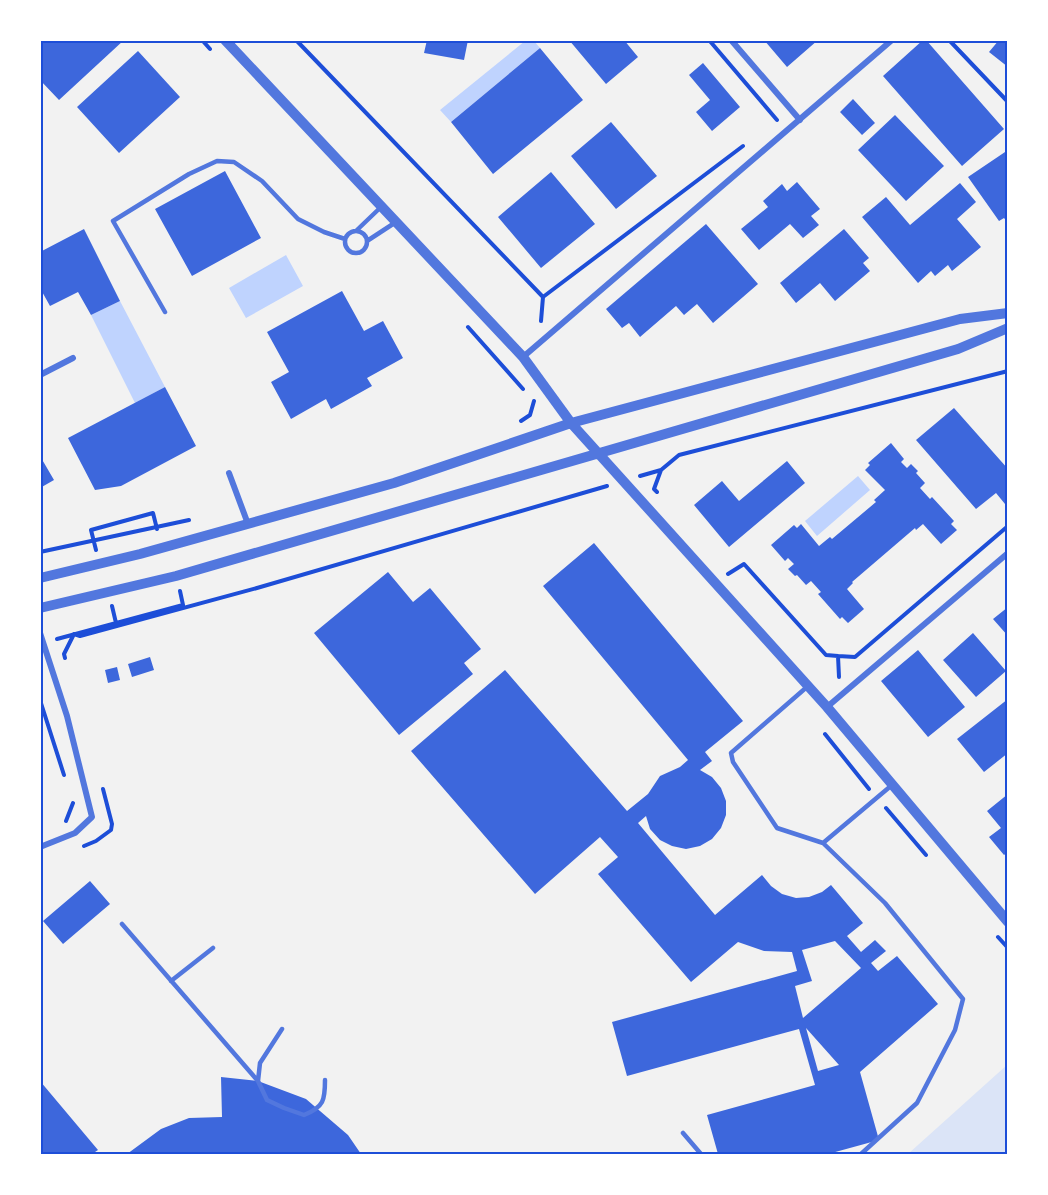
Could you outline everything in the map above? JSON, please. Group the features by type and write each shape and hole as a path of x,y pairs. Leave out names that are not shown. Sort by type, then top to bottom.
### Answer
{"street":[{"path":"225,40 523,357 571,423 827,707 1008,922"},
{"path":"731,40 800,120"},
{"path":"523,357 892,40"},
{"path":"40,578 140,554 394,483 571,423 960,319 1008,313"},
{"path":"40,608 146,584 599,454 958,349 1008,328"},
{"path":"40,375 73,358"},
{"path":"229,472 248,524"},
{"path":"827,707 1008,553"},
{"path":"40,633 67,716 92,817 75,833 40,847"}],"lane":[{"path":"165,312 113,221 189,174 217,161 234,162 262,181 298,219 345,239"},
{"path":"382,207 357,230 351,231 345,239 348,249 358,253 366,246 367,241 396,222"},
{"path":"357,230 362,232 367,241"},
{"path":"808,686 731,753 733,762 777,828 823,843 885,903 963,999 955,1030 917,1103 861,1155"},
{"path":"823,843 892,785"},
{"path":"122,924 258,1081 267,1100 304,1115 318,1109 325,1097 325,1080"},
{"path":"171,981 213,948"},
{"path":"258,1081 260,1063 282,1029"},
{"path":"683,1133 701,1155"}],"path":[{"path":"202,40 210,49"},
{"path":"296,40 543,297"},
{"path":"709,40 777,120 791,109"},
{"path":"949,40 1008,102"},
{"path":"539,343 543,297 749,142"},
{"path":"463,321 534,402 530,414 516,424"},
{"path":"662,498 654,489 661,470 679,455 1008,371"},
{"path":"183,604 74,634 80,636 257,588 597,489"},
{"path":"91,530 153,513 157,528"},
{"path":"40,552 199,518"},
{"path":"721,566 728,574 744,564 826,655 855,657 1008,526"},
{"path":"838,656 839,696"},
{"path":"40,700 67,783"},
{"path":"58,824 66,821 73,804 70,794"}],"shaded area":[{"path":"1007,1065 1007,1154 908,1154"}],"water":[{"path":"525,41 534,41 540,48 451,122 440,110"},
{"path":"286,255 303,286 246,318 229,288"},
{"path":"120,301 165,387 135,403 91,315"},
{"path":"858,476 870,490 817,536 805,521"}],"building":[{"path":"40,40 124,40 59,100 40,80"},
{"path":"427,40 468,40 464,60 424,53"},
{"path":"569,40 624,40 638,57 606,84"},
{"path":"764,40 818,40 787,67"},
{"path":"923,40 926,40 1004,129 962,166 883,76"},
{"path":"999,40 1008,40 1008,67 989,52"},
{"path":"540,48 583,100 493,174 451,122"},
{"path":"138,51 180,97 119,153 77,107"},
{"path":"703,63 740,107 712,131 696,112 710,100 689,75"},
{"path":"853,99 875,123 862,135 840,112"},
{"path":"895,115 944,166 906,201 858,150"},
{"path":"611,122 657,176 616,209 571,156"},
{"path":"1008,150 1008,223 1004,218 999,221 968,177"},
{"path":"225,171 261,238 192,276 155,209"},
{"path":"551,172 595,224 541,268 498,217"},
{"path":"797,182 820,209 811,216 819,225 803,238 790,224 759,250 741,229 768,207 763,201 782,184 787,191"},
{"path":"960,183 976,202 957,219 981,247 952,271 948,265 935,276 931,271 918,283 862,217 886,197 910,225"},
{"path":"706,224 758,284 713,323 697,304 684,315 676,306 640,337 629,323 622,328 606,309"},
{"path":"84,229 120,301 91,315 78,292 50,306 40,288 40,252"},
{"path":"844,229 869,258 863,263 870,271 835,301 820,283 796,303 780,283"},
{"path":"342,291 364,331 383,321 403,358 367,378 372,386 331,409 326,399 291,419 271,382 289,372 267,332"},
{"path":"165,387 196,446 121,486 95,490 68,438"},
{"path":"954,408 1008,469 1008,502 1005,504 996,493 976,509 916,440"},
{"path":"891,443 904,459 901,462 907,468 911,464 918,471 916,473 925,483 920,488 930,499 932,497 954,521 951,524 957,530 941,544 923,524 916,530 915,528 852,582 847,589 864,609 848,623 842,617 840,619 818,594 821,592 811,581 806,585 788,569 794,564 788,558 785,561 771,545 794,525 797,528 801,524 819,546 830,537 832,539 876,502 874,500 885,490 865,470 870,465 868,463"},
{"path":"40,456 54,480 40,488"},
{"path":"787,461 805,483 729,547 694,505 722,481 739,501"},
{"path":"594,543 743,721 705,752 712,761 700,770 712,777 721,788 726,801 726,815 721,828 712,839 700,846 686,849 672,846 660,840 650,829 646,816 638,823 715,915 762,875 782,894 796,898 809,897 822,892 831,885 863,923 847,936 861,952 875,940 886,951 871,963 878,971 897,956 938,1004 860,1072 879,1140 828,1154 718,1154 707,1115 815,1085 799,1029 627,1076 612,1022 797,971 792,952 764,951 738,942 691,982 598,874 618,857 600,837 535,894 411,751 505,670 627,811 648,794 660,776 680,767 688,760 543,586","holes":["835,941 861,968 803,1018 795,986 812,981 802,950","806,1028 839,1065 818,1071"]},
{"path":"388,572 413,602 430,588 481,649 464,663 473,674 399,735 314,633"},
{"path":"1008,607 1008,636 993,619"},
{"path":"973,633 1006,671 976,697 943,660"},
{"path":"918,650 965,707 928,737 881,681"},
{"path":"150,657 154,670 132,677 128,664"},
{"path":"117,667 120,680 108,683 105,670"},
{"path":"1008,699 1008,753 984,772 957,739"},
{"path":"1008,794 1008,852 1004,855 989,837 1001,828 987,811"},
{"path":"90,881 110,904 63,944 43,921"},
{"path":"221,1077 258,1081 306,1099 348,1135 361,1154 127,1154 161,1129 189,1118 222,1117"},
{"path":"40,1081 98,1150 92,1154 40,1154"}]}
